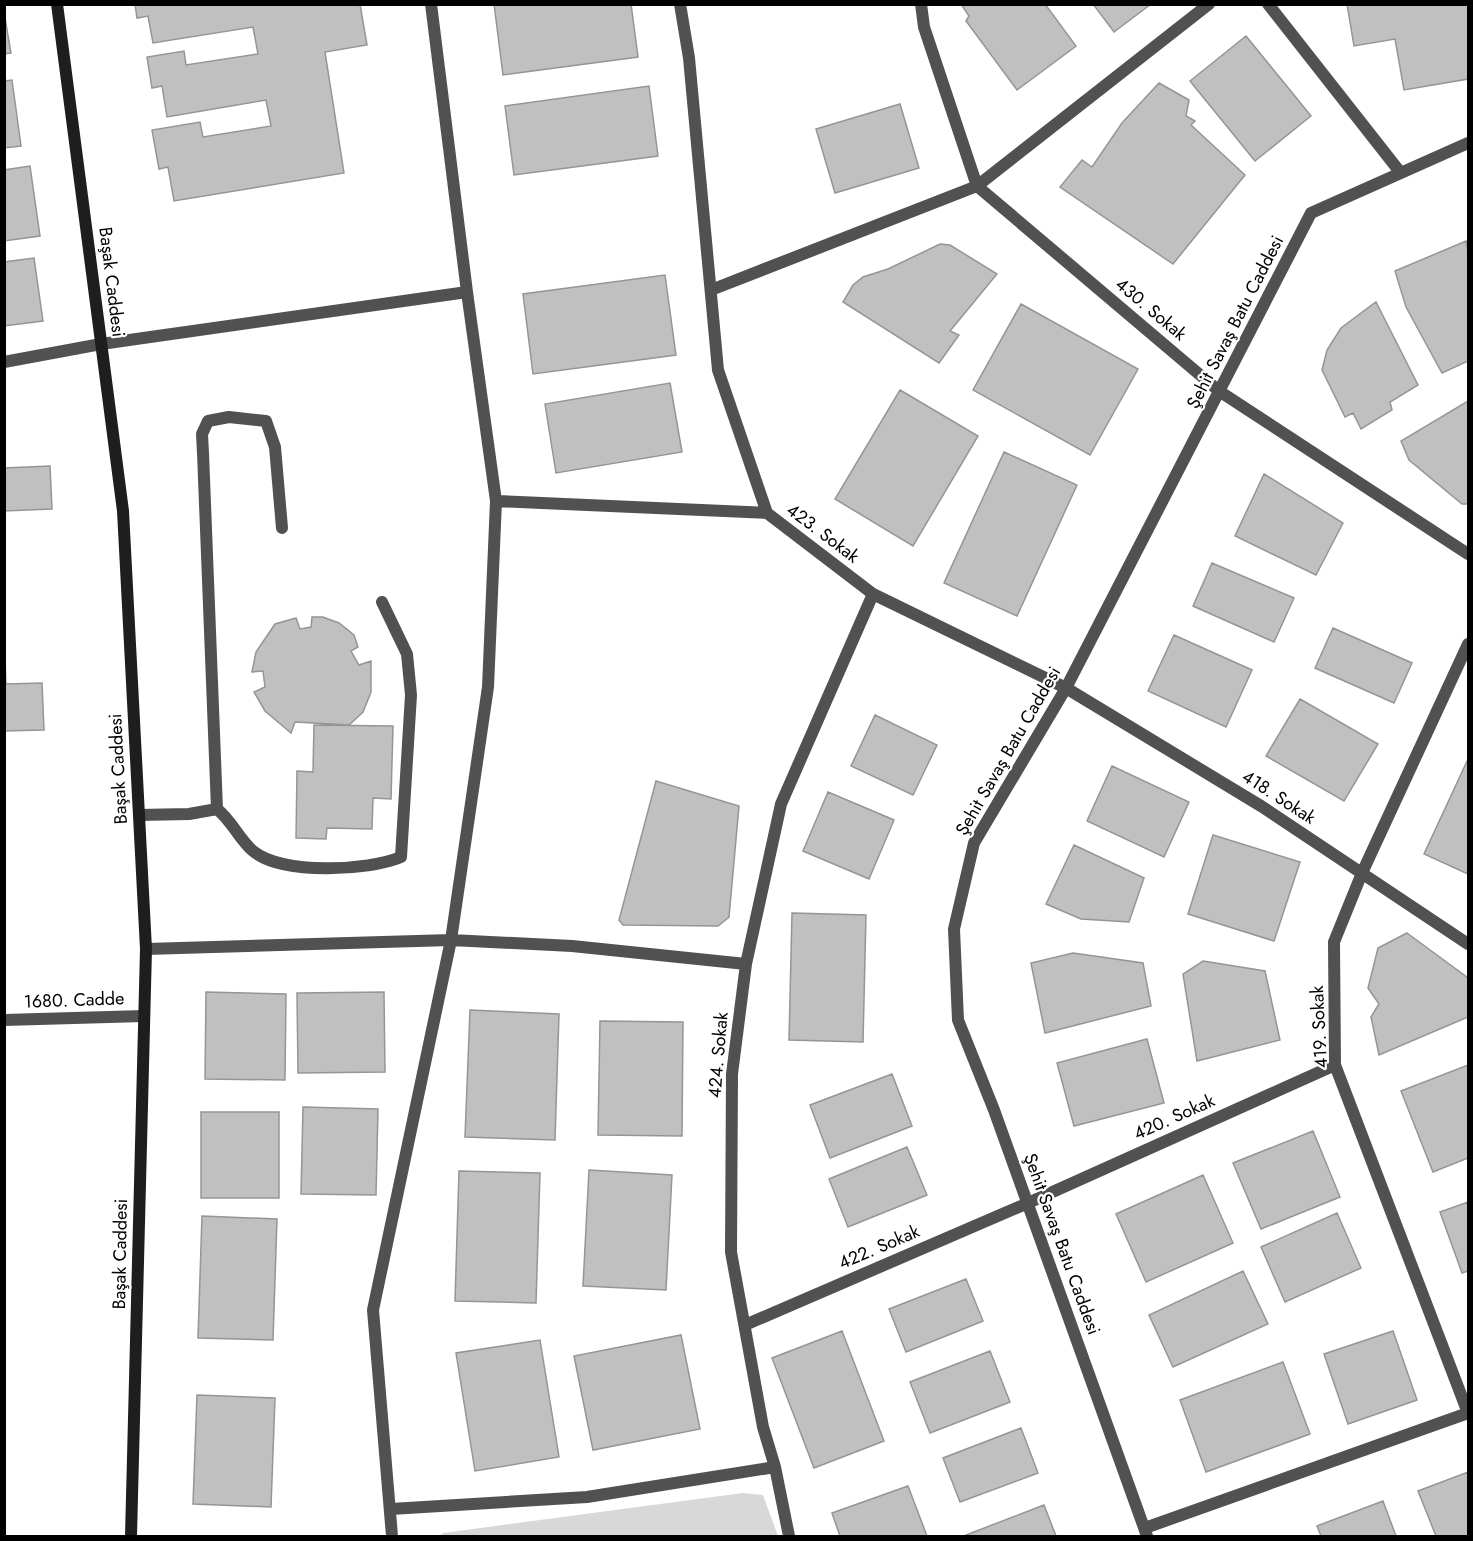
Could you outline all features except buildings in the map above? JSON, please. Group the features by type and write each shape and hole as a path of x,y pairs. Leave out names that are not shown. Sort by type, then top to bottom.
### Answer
{"main road":[{"name":"Başak Caddesi","path":"57,4 123,511 146,949 131,1536"}],"street":[{"path":"392,1536 373,1310 451,940 489,687 496,501 431,4"},
{"path":"680,4 689,58 717,370 767,513"},
{"path":"921,4 924,27 977,186"},
{"path":"711,290 977,186 1209,4"},
{"path":"1268,4 1400,172"},
{"name":"Şehit Savaş Batu Caddesi","path":"1146,1532 1028,1203 958,1020 954,929 974,843 1066,688 1311,213 1468,143"},
{"name":"430. Sokak","path":"977,186 1219,391 1468,554"},
{"path":"4,362 101,344 467,292"},
{"path":"282,528 275,447 266,421 229,417 208,421 202,434 217,810 255,852 282,863 328,867 383,865 401,857 411,694 407,654 382,602"},
{"name":"423. Sokak","path":"496,501 767,513 873,594 1066,688"},
{"name":"424. Sokak","path":"789,1536 775,1467 763,1427 731,1240 732,1074 746,964 781,804 873,594"},
{"name":"419. Sokak","path":"1468,644 1362,873 1334,942 1335,1065 1468,1413"},
{"name":"418. Sokak","path":"1066,688 1261,806 1468,944"},
{"path":"139,815 189,814 217,810"},
{"path":"146,949 451,940 572,946 746,964"},
{"name":"1680. Cadde","path":"4,1020 144,1016"},
{"name":"420. Sokak","path":"1028,1203 1335,1065"},
{"name":"422. Sokak","path":"745,1325 1028,1203"},
{"path":"1146,1532 1468,1413"},
{"path":"391,1509 587,1497 775,1467"}],"shaded area":[{"path":"743,1493 763,1495 778,1536 439,1536 443,1533"}]}
